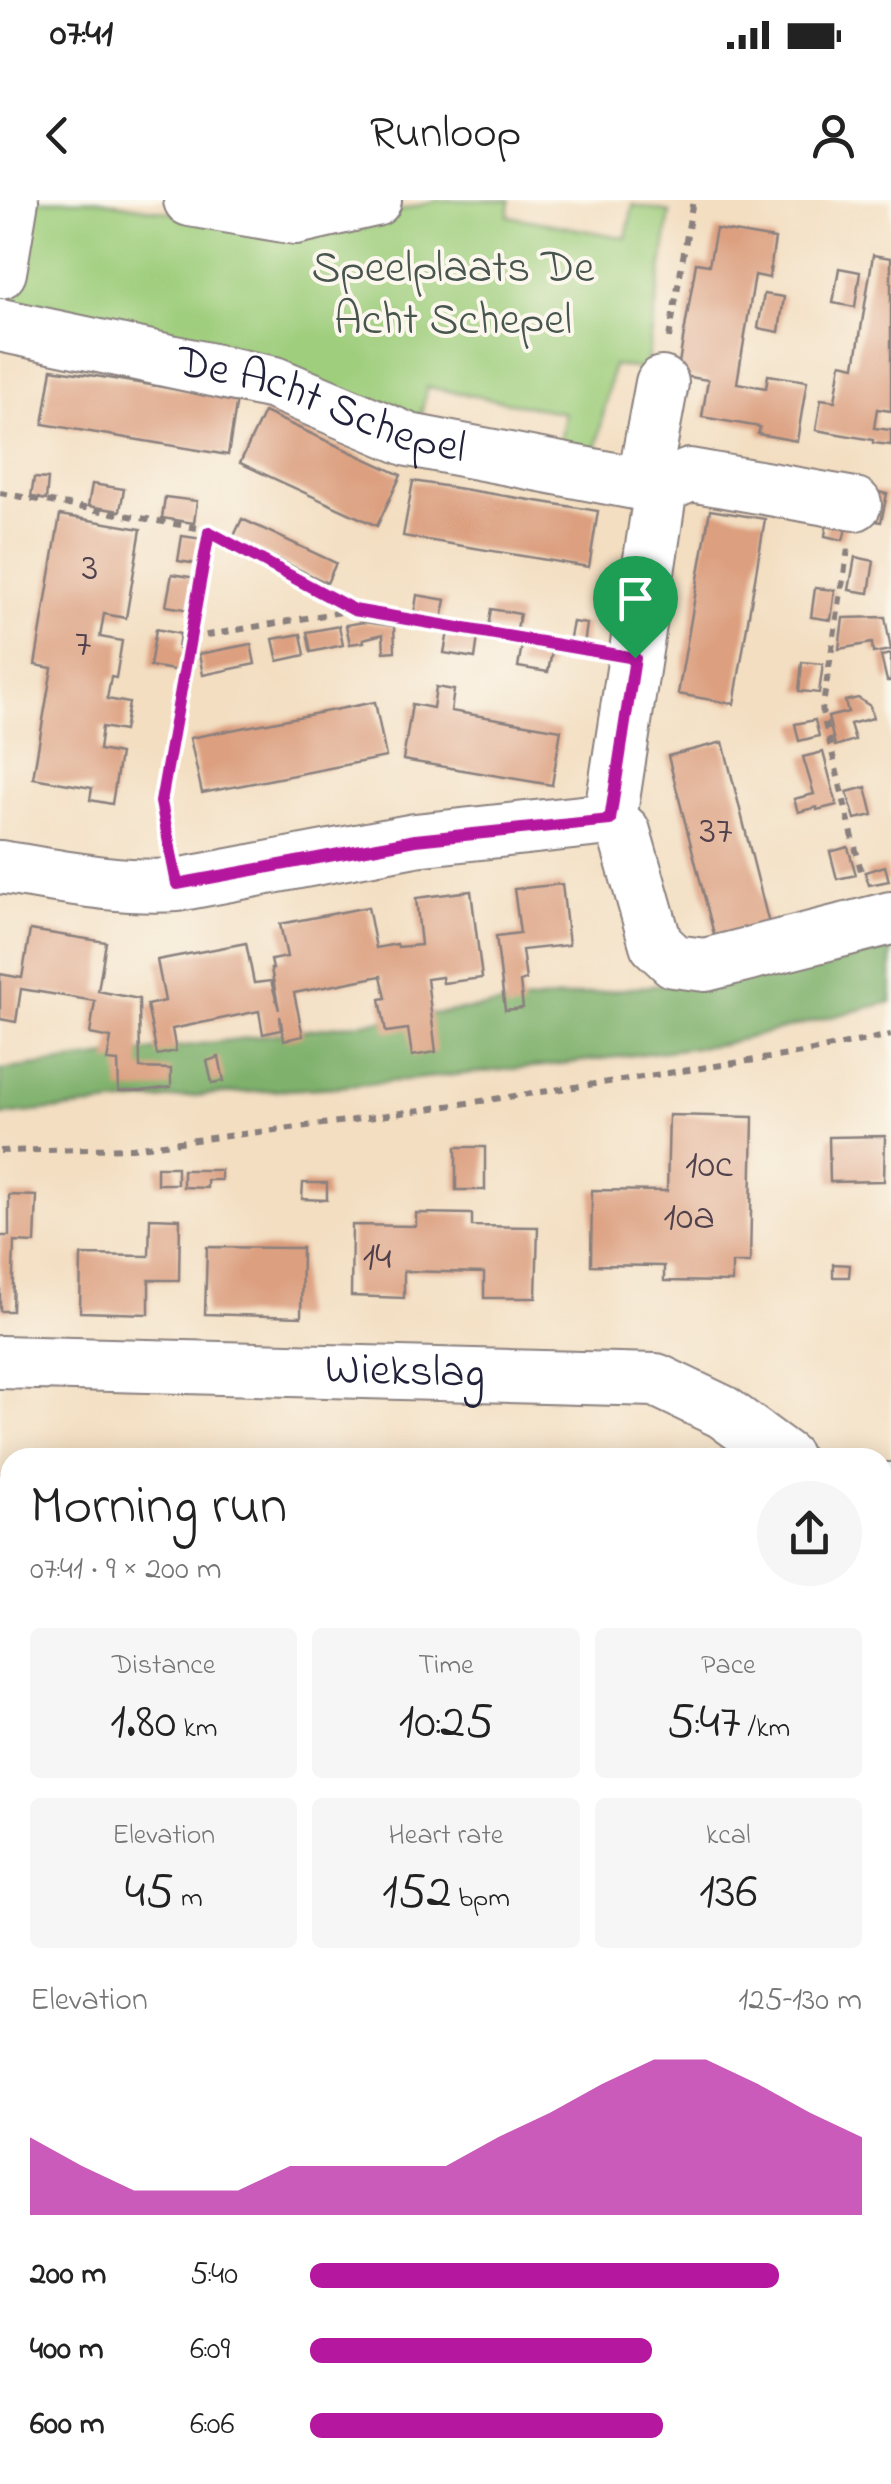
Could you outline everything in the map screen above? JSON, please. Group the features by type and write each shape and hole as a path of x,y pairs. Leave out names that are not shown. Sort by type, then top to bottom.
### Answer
{"street":[{"path":"190,200 296,218 375,200"},
{"name":"De Acht Schepel","path":"0,325 274,383 409,440 652,486 690,475 855,504"},
{"path":"610,820 635,658 662,384"},
{"path":"0,867 148,887 415,840 610,820 624,832 656,944 674,961 705,965 882,920"},
{"name":"Wiekslag","path":"0,1362 656,1380 723,1412 772,1448"}],"path":[{"path":"662,384 693,200"},
{"path":"0,494 204,529 354,610 635,658"},
{"path":"855,504 822,710 882,920"},
{"path":"177,884 161,802 209,532"},
{"path":"190,638 354,610"},
{"path":"0,1150 132,1148 347,1121 802,1053 891,1035"}],"green space":[{"name":"Speelplaats De Acht Schepel","path":"31,200 98,200 291,233 371,219 438,200 510,200 508,216 626,238 633,205 670,212 646,370 613,365 594,461 558,455 565,413 427,387 418,429 13,313"},
{"path":"891,929 891,1002 723,1044 338,1087 215,1094 0,1115 0,1070 736,977"}],"building":[{"path":"716,229 775,239 769,278 755,275 737,383 766,388 768,375 807,381 797,441 758,434 760,427 702,417 708,380 677,375 696,263 709,265"},
{"path":"873,255 891,258 891,411 877,409 874,428 891,430 891,445 816,430 821,399 835,401 841,363 855,366"},
{"path":"839,268 860,272 855,307 833,303"},
{"path":"764,294 784,297 779,332 758,328"},
{"path":"52,369 237,399 228,455 43,424"},
{"path":"264,412 401,475 377,526 240,463"},
{"path":"34,478 48,479 46,500 31,497"},
{"path":"413,481 598,511 589,567 403,536"},
{"path":"92,484 124,489 120,511 88,506"},
{"path":"865,489 887,494 881,522 861,518"},
{"path":"165,497 197,501 194,523 162,518"},
{"path":"710,510 765,519 734,704 678,694"},
{"path":"60,515 141,529 126,618 104,614 100,637 122,641 116,678 111,677 107,699 129,703 124,731 102,727 99,750 120,754 112,804 90,800 92,788 33,778 52,668 35,665"},
{"path":"242,519 336,563 327,583 233,538"},
{"path":"827,522 847,525 843,540 825,536"},
{"path":"182,536 203,539 198,564 178,561"},
{"path":"855,557 874,561 869,593 849,590"},
{"path":"172,574 196,578 191,610 166,606"},
{"path":"815,588 835,590 831,620 811,617"},
{"path":"417,595 446,600 442,619 414,614"},
{"path":"491,609 520,614 516,633 488,628"},
{"path":"885,617 891,650 873,653 872,643 839,649 843,618"},
{"path":"364,622 394,626 395,651 384,652 383,634 350,644 346,625"},
{"path":"573,622 587,624 584,645 569,642"},
{"path":"339,626 343,645 311,652 307,632"},
{"path":"156,629 180,634 178,649 184,651 180,671 150,666"},
{"path":"448,632 478,637 475,658 444,653"},
{"path":"301,634 305,655 278,661 273,639"},
{"path":"251,644 255,664 203,675 199,654"},
{"path":"522,645 552,651 548,672 518,667"},
{"path":"891,654 891,681 887,681 881,656"},
{"path":"802,662 823,664 819,693 799,691"},
{"path":"436,687 454,690 451,711 561,730 552,785 403,760 412,704 433,708"},
{"path":"858,698 870,706 873,718 850,724 855,740 835,746 828,717 848,712 845,701"},
{"path":"375,702 386,757 202,793 190,738"},
{"path":"815,720 819,736 799,741 795,724"},
{"path":"723,742 769,924 715,938 668,756"},
{"path":"823,752 837,805 798,812 794,799 814,794 803,757"},
{"path":"866,787 873,815 855,819 847,792"},
{"path":"848,847 856,875 837,879 830,852"},
{"path":"885,866 889,881 869,885 865,872"},
{"path":"562,884 569,945 522,950 526,980 520,982 523,1008 505,1010 496,936 520,933 514,889"},
{"path":"471,891 482,978 443,983 442,977 427,979 436,1052 412,1056 408,1029 386,1032 380,999 386,998 381,976 294,993 303,1036 284,1040 280,1016 281,1030 263,1034 259,1011 172,1029 176,1051 157,1055 147,1005 165,1001 157,960 246,943 254,983 271,981 279,1010 271,960 287,957 280,924 368,907 376,948 421,945 416,898"},
{"path":"30,930 106,942 98,991 139,999 140,1068 171,1069 171,1087 119,1091 118,1062 107,1061 111,1038 90,1034 95,1001 21,989 16,1022 0,1019 0,974 22,978"},
{"path":"219,1057 224,1081 212,1083 207,1061"},
{"path":"669,1115 753,1117 750,1263 732,1263 732,1282 664,1281 664,1266 591,1265 592,1190 667,1191"},
{"path":"885,1136 884,1181 830,1182 829,1137"},
{"path":"456,1147 485,1147 485,1190 456,1190"},
{"path":"157,1167 177,1167 177,1184 157,1184"},
{"path":"183,1170 221,1170 221,1180 207,1180 207,1188 183,1187"},
{"path":"303,1183 327,1183 327,1200 302,1199"},
{"path":"9,1195 37,1196 35,1243 14,1242 12,1311 0,1311 0,1236 9,1236"},
{"path":"416,1213 472,1214 472,1226 538,1227 536,1298 484,1298 484,1273 404,1271 404,1298 351,1296 352,1225 416,1226"},
{"path":"150,1218 180,1219 179,1280 149,1280 149,1314 80,1312 81,1255 149,1256"},
{"path":"207,1247 302,1248 301,1317 205,1314"},
{"path":"833,1264 850,1265 849,1277 833,1277"}],"route":[{"path":"209,532 354,610 635,658 610,820 415,840 177,884 161,802 209,532"}]}
